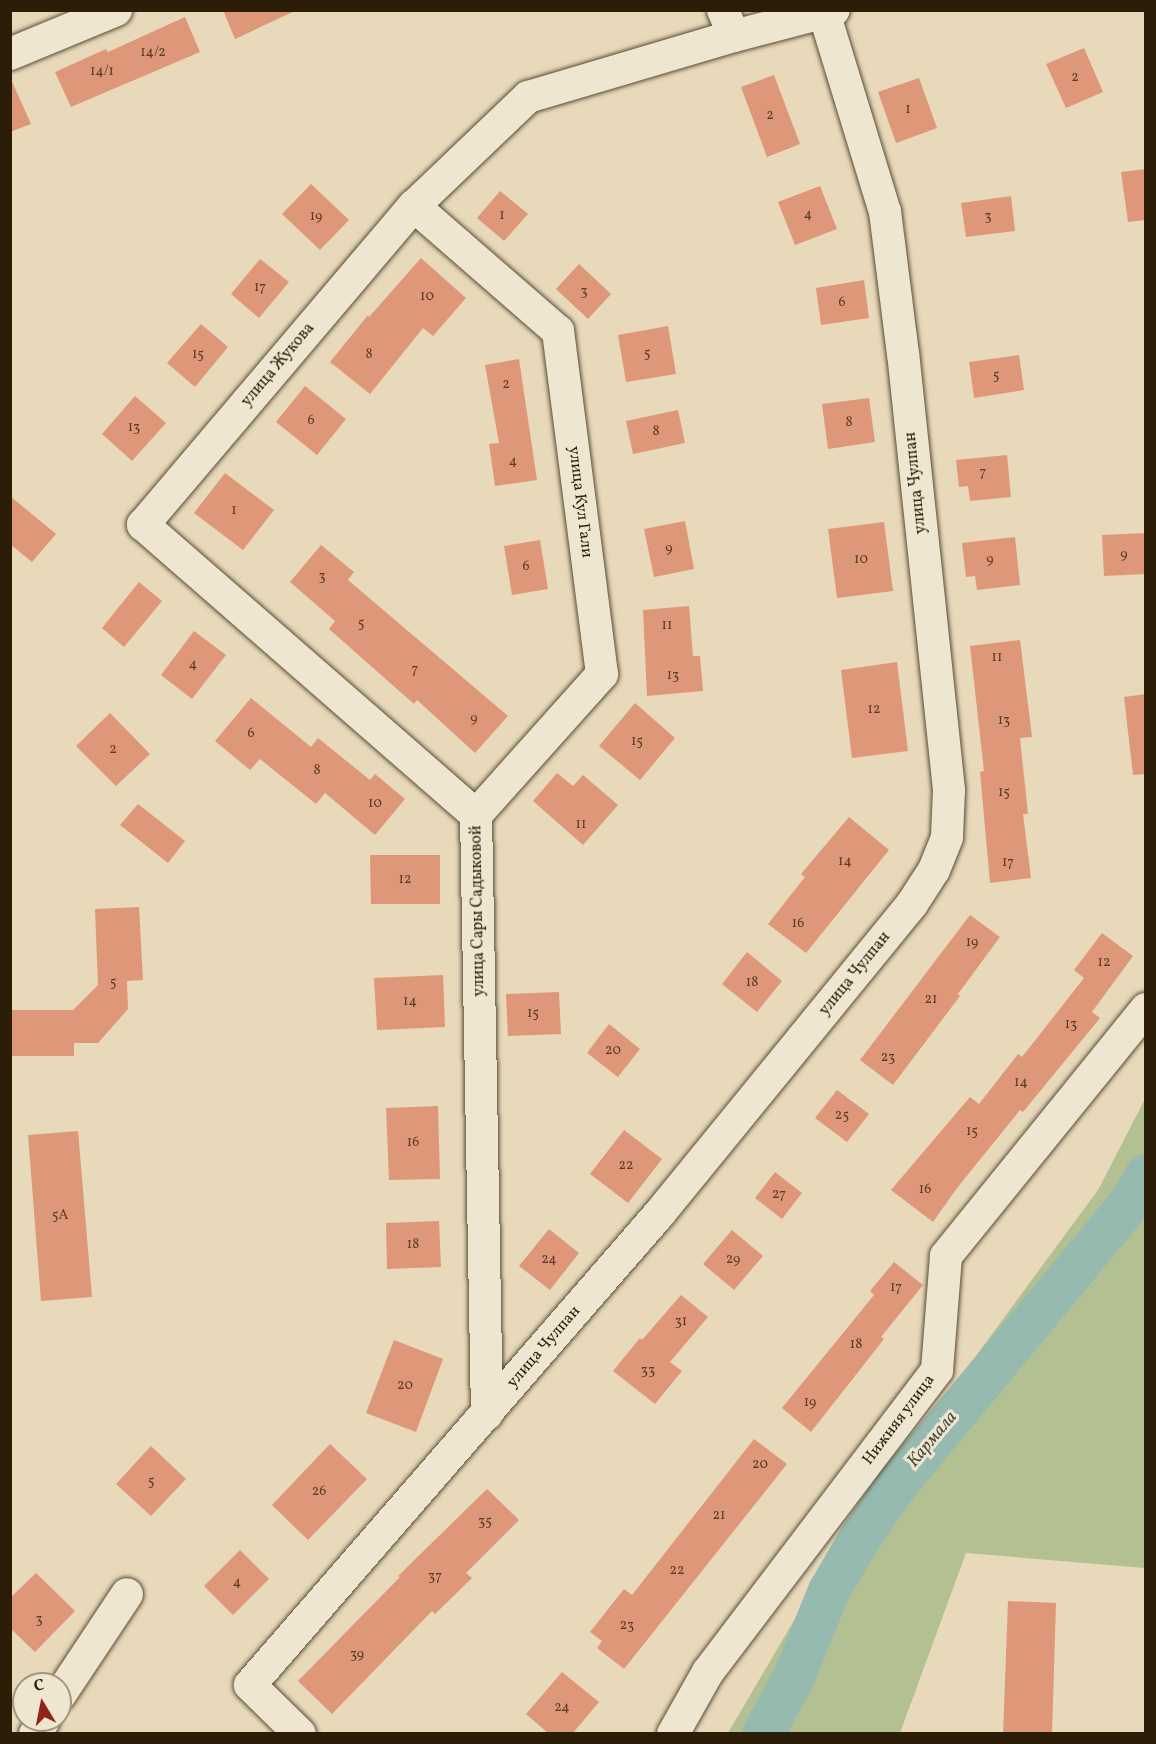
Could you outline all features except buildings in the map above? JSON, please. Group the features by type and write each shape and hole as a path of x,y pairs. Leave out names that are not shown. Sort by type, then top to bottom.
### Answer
{"street":[{"path":"10,54 116,10"},
{"name":"улица Жукова","path":"143,525 414,206 528,97 728,23 829,12"},
{"name":"улица Чулпан","path":"300,1734 250,1684 660,1213 912,903 934,870 947,837 949,790 903,354 885,212 829,12"},
{"name":"улица Кул Гали","path":"414,206 558,331 602,674 476,815"},
{"name":"улица Сары Садыковой","path":"143,525 476,815 486,1414"},
{"name":"Нижняя улица","path":"673,1734 708,1671 937,1370 946,1256 1146,1009"},
{"path":"72,1677 127,1594"}],"green space":[{"path":"1145,1099 1145,1568 966,1553 900,1733 728,1733 844,1535 1098,1190"}],"waterway":[{"name":"Кармала","path":"763,1734 794,1677 829,1591 860,1538 895,1487 1131,1202 1146,1175"}]}
